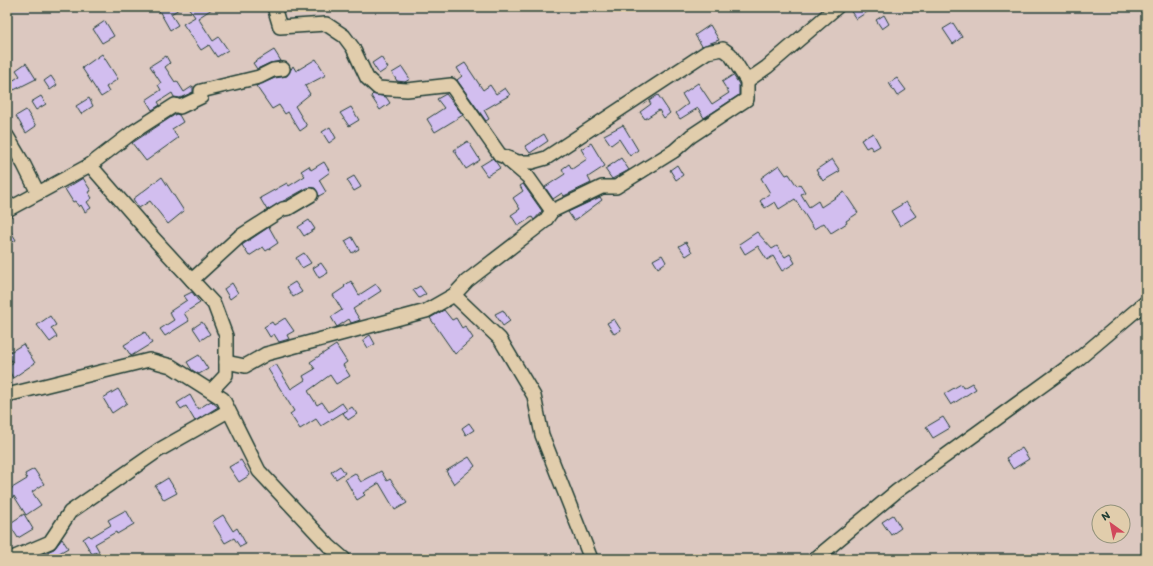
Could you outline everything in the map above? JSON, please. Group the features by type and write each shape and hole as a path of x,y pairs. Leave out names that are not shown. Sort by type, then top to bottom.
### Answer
{"street":[{"path":"274,7 280,27 326,24 344,36 353,48 367,78 378,88 406,90 451,84 500,155 528,177 552,211"},
{"path":"747,81 767,67 837,7"},
{"path":"226,362 245,366 266,354 426,311 454,295 467,281 545,221 552,211 602,187 616,187 674,151 691,136 747,98 747,81 730,54 723,49 708,52 546,158 532,162 518,162 505,158"},
{"path":"7,210 90,165 133,132 174,105 180,107 201,97 201,91 259,77 272,70 283,69"},
{"path":"7,136 38,193"},
{"path":"90,165 214,304 226,336 226,375 211,391"},
{"path":"192,280 239,237 283,209 289,208 311,195"},
{"path":"454,295 500,339 534,396 542,435 591,559"},
{"path":"815,559 897,491 1076,361 1146,302"},
{"path":"7,395 149,360 171,366 223,399 259,472 329,546 344,559"},
{"path":"10,559 50,542 70,512 159,450 228,411"}],"building":[{"path":"157,7 182,7 171,14 178,25 170,30"},
{"path":"188,7 215,7 198,18 213,41 219,37 228,50 217,57 209,45 201,50 183,24 195,17"},
{"path":"856,7 875,7 856,19 850,10"},
{"path":"884,15 889,24 882,29 876,20"},
{"path":"105,21 114,36 102,43 93,29"},
{"path":"953,23 962,37 953,44 943,29"},
{"path":"710,25 719,40 702,46 695,35"},
{"path":"274,50 281,61 270,63 257,69 253,63"},
{"path":"102,54 118,79 106,87 109,92 101,97 82,68"},
{"path":"166,56 170,63 165,67 175,82 177,81 184,92 193,86 193,92 180,98 174,97 172,93 158,102 160,105 152,110 146,100 161,90 158,85 161,83 150,66"},
{"path":"381,57 388,68 379,74 372,63"},
{"path":"316,59 326,75 305,86 310,94 295,106 307,126 300,131 288,112 285,114 279,105 272,109 256,86 275,78 287,76 293,66 296,71"},
{"path":"26,63 36,79 14,90 9,83 20,76 16,70"},
{"path":"465,63 483,90 490,85 496,94 505,88 510,95 484,110 489,119 486,121 457,80 462,76 457,68"},
{"path":"402,67 410,79 405,82 397,81 392,73"},
{"path":"733,75 739,84 739,95 704,118 698,108 680,119 676,113 688,104 682,94 698,83 712,104 729,93 722,82"},
{"path":"51,76 57,85 50,90 44,81"},
{"path":"897,78 906,90 897,96 889,83"},
{"path":"373,94 386,97 390,103 380,110 371,96"},
{"path":"446,94 463,115 435,132 427,119 444,108 437,99"},
{"path":"658,95 670,113 664,118 659,110 645,119 640,112 651,104 649,101"},
{"path":"41,96 46,104 36,110 31,102"},
{"path":"89,98 93,106 81,114 76,106"},
{"path":"351,107 359,120 349,126 340,113"},
{"path":"26,110 36,126 26,133 16,116"},
{"path":"176,114 179,115 183,122 172,129 178,138 146,161 132,143"},
{"path":"623,125 638,150 630,156 619,139 611,145 604,135"},
{"path":"330,127 336,138 329,143 322,132"},
{"path":"873,133 880,146 873,150 870,146 866,148 861,140"},
{"path":"544,134 548,141 530,153 525,146"},
{"path":"468,141 480,160 466,169 454,150"},
{"path":"591,143 605,166 588,177 591,183 564,196 562,193 553,199 545,187 565,174 562,169 569,164 572,169 587,159 581,149"},
{"path":"493,158 500,168 487,176 480,166"},
{"path":"621,158 629,170 612,179 605,169"},
{"path":"832,159 840,171 823,181 816,170"},
{"path":"324,162 330,172 319,180 326,192 319,196 315,188 307,188 267,210 260,198 287,183 289,186 305,176 301,171 309,166 311,170"},
{"path":"677,165 683,175 676,180 670,170"},
{"path":"779,165 786,175 789,174 797,186 800,184 805,192 801,194 809,207 818,201 821,207 844,192 858,213 846,221 847,223 831,233 824,223 814,229 795,199 779,209 775,202 765,208 760,201 770,193 761,178"},
{"path":"354,176 361,187 354,191 347,180"},
{"path":"162,177 184,211 168,224 150,201 139,208 133,199"},
{"path":"83,178 91,191 88,192 92,198 87,202 91,208 85,212 81,205 79,207 75,201 73,202 65,189"},
{"path":"523,184 542,211 534,220 532,217 518,226 511,215 520,209 513,198 523,191 520,186"},
{"path":"600,197 602,200 574,221 568,212"},
{"path":"906,202 916,216 900,226 891,211"},
{"path":"309,220 315,229 304,236 298,227"},
{"path":"7,225 16,240 7,245"},
{"path":"269,227 278,243 266,251 263,247 249,256 242,245"},
{"path":"757,232 772,249 777,246 785,257 790,254 795,263 782,271 773,256 767,260 758,246 745,254 739,244"},
{"path":"352,237 359,249 352,253 345,241"},
{"path":"686,242 692,252 686,256 679,246"},
{"path":"304,253 311,263 302,268 296,258"},
{"path":"662,255 666,262 658,268 653,260"},
{"path":"321,263 328,273 319,278 313,268"},
{"path":"351,281 359,295 376,284 381,291 353,309 360,320 351,323 349,319 337,327 331,317 342,310 333,295"},
{"path":"295,282 302,292 293,297 287,287"},
{"path":"232,283 238,293 230,299 224,289"},
{"path":"420,286 426,294 419,298 413,290"},
{"path":"192,292 200,303 184,313 189,321 165,336 160,329 174,320 169,312 187,300 184,296"},
{"path":"444,310 452,320 456,318 462,328 465,326 473,338 455,354 430,318"},
{"path":"503,310 510,321 503,326 495,314"},
{"path":"50,316 56,325 51,328 57,337 50,342 37,325"},
{"path":"285,318 294,331 287,335 289,339 279,342 274,334 270,337 264,327 272,322 274,325"},
{"path":"614,319 621,330 614,334 607,323"},
{"path":"202,322 210,334 201,340 193,328"},
{"path":"145,332 152,343 131,356 124,345"},
{"path":"370,335 375,344 368,348 363,340"},
{"path":"23,344 35,363 13,378 7,367 13,363 7,354"},
{"path":"336,345 347,362 343,365 350,376 336,384 330,375 308,391 317,405 322,402 329,412 342,403 347,410 321,426 316,419 300,429 290,414 294,411 268,369 276,364 291,389 305,380 303,376 315,369 310,362"},
{"path":"199,355 208,369 199,374 192,370 187,362"},
{"path":"972,383 976,389 951,405 944,394 961,384 963,388"},
{"path":"118,389 127,403 112,413 103,398"},
{"path":"190,395 198,409 211,401 218,407 195,421 186,406 181,409 177,403"},
{"path":"352,407 357,414 348,420 343,413"},
{"path":"943,417 950,428 933,438 926,427"},
{"path":"469,423 474,430 466,435 462,428"},
{"path":"1022,448 1029,459 1013,469 1006,458"},
{"path":"469,457 475,466 454,484 446,471"},
{"path":"241,460 250,475 239,482 229,467"},
{"path":"340,466 345,473 336,479 331,472"},
{"path":"34,469 44,484 32,492 41,505 26,515 14,496 10,499 7,491 27,479 25,474"},
{"path":"381,471 387,481 390,479 407,503 395,510 379,483 363,493 365,495 357,500 345,479 355,473 361,482"},
{"path":"168,478 177,493 164,500 155,486"},
{"path":"126,510 134,524 95,544 99,551 92,554 83,539 89,535 91,537 111,525 108,520"},
{"path":"24,514 33,529 18,538 9,524"},
{"path":"223,515 233,531 237,528 246,544 240,547 234,538 225,543 212,522"},
{"path":"893,515 901,528 891,535 882,522"},
{"path":"62,539 68,548 54,556 56,559 39,559 38,556 54,549"}]}
